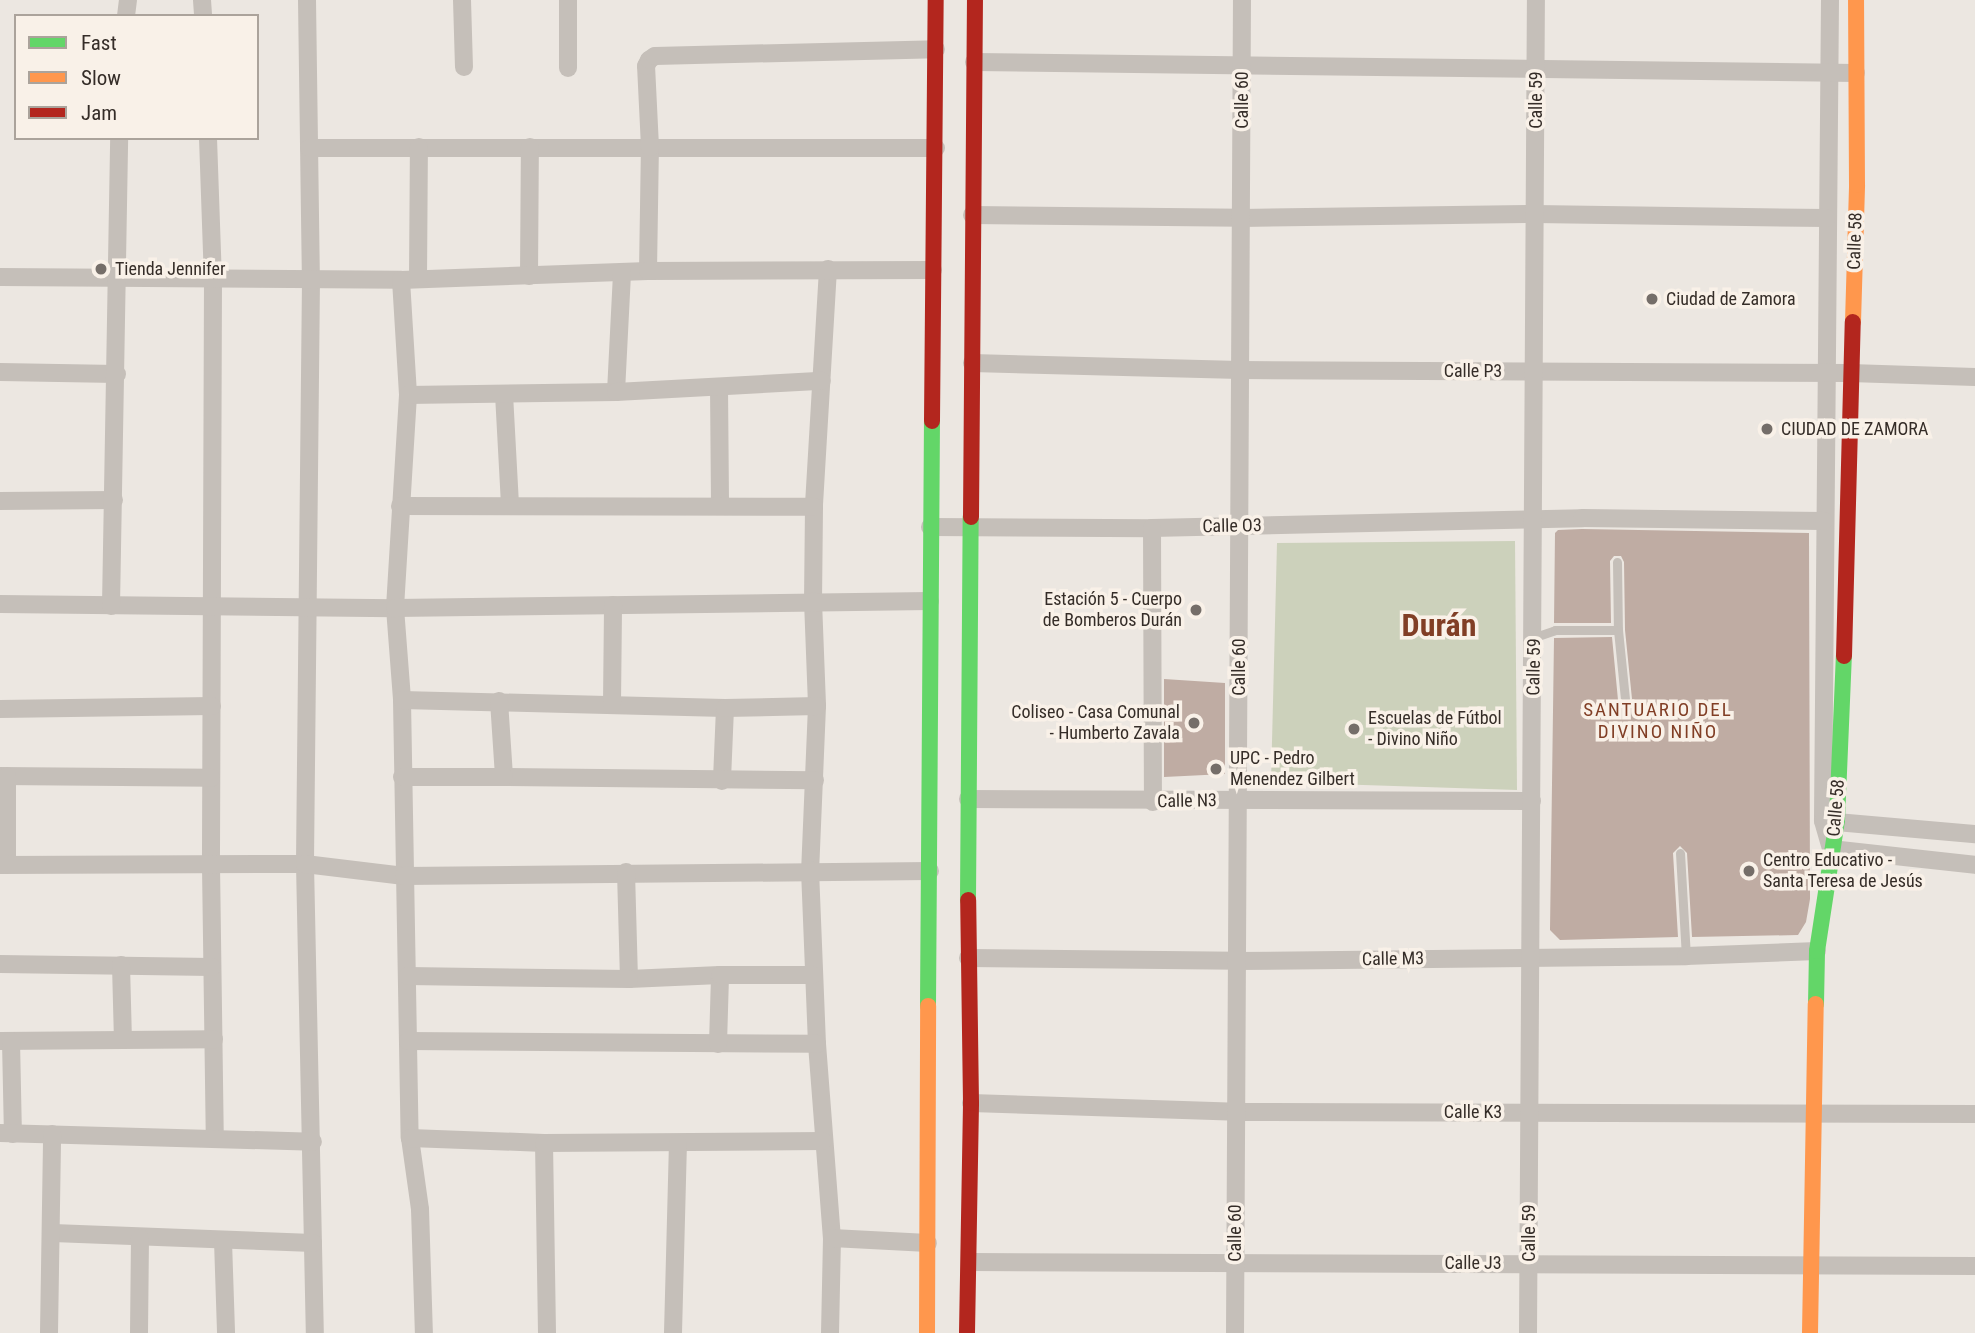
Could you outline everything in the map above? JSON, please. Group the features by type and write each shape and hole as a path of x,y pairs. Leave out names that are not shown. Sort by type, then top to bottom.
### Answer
{"street":[{"path":"307,0 311,279 305,864 315,1333"},
{"path":"461,0 464,67"},
{"path":"568,0 568,68"},
{"path":"928,1333 930,527 936,0"},
{"path":"967,1333 971,1103 968,799 975,0"},
{"name":"Calle 60","path":"1235,1333 1242,0"},
{"name":"Calle 59","path":"1528,1333 1535,637 1533,519 1536,0"},
{"name":"Calle 58","path":"1830,0 1824,521 1831,849"},
{"name":"Calle 58","path":"1830,821 1857,185 1856,0"},
{"path":"648,271 650,147 646,66 655,56 936,49"},
{"path":"974,62 1242,68 1856,73"},
{"path":"111,606 119,140"},
{"path":"208,140 213,279 211,866 215,1138"},
{"path":"419,147 410,279 408,395 395,608 402,700 411,1138 420,1209 424,1333"},
{"path":"529,276 530,147"},
{"path":"309,148 936,148"},
{"path":"972,215 1241,218 1535,214 1826,218"},
{"path":"828,269 814,507 813,601 817,706 810,870 817,1044 832,1238 830,1333"},
{"path":"0,277 410,279 648,271 933,270"},
{"path":"617,392 622,272"},
{"name":"Calle P3","path":"972,363 1240,370 1850,373 1975,377"},
{"path":"0,372 117,374"},
{"path":"408,395 617,392 822,381"},
{"path":"719,387 720,505"},
{"path":"505,394 510,505"},
{"path":"0,501 114,500"},
{"path":"400,506 814,507"},
{"name":"Calle O3","path":"930,527 1152,528 1533,519 1824,521"},
{"path":"1152,528 1153,802"},
{"path":"0,604 395,608 930,601"},
{"path":"612,704 613,605"},
{"path":"402,700 725,708 817,706"},
{"path":"499,701 504,777"},
{"path":"0,709 212,706"},
{"path":"722,781 725,708"},
{"path":"211,778 3,776 3,865 305,864 404,876 810,870 930,871"},
{"path":"402,777 815,780"},
{"name":"Calle N3","path":"968,799 1153,802 1532,801"},
{"path":"1830,821 1975,834"},
{"path":"1810,1333 1817,951 1831,849 1975,865"},
{"path":"626,872 629,979"},
{"name":"Calle M3","path":"968,958 1237,961 1686,956 1817,951"},
{"path":"0,964 212,967"},
{"path":"121,965 123,1040"},
{"path":"718,1044 720,975"},
{"path":"408,976 629,979 813,975"},
{"path":"214,1039 6,1041 6,1133 313,1142"},
{"path":"408,1041 817,1044"},
{"name":"Calle K3","path":"971,1103 1236,1112 1975,1114"},
{"path":"49,1333 52,1134"},
{"path":"411,1138 678,1144 823,1141"},
{"path":"544,1143 547,1333"},
{"path":"673,1333 678,1144"},
{"path":"52,1233 313,1244"},
{"path":"139,1333 140,1238"},
{"path":"832,1238 928,1243"},
{"path":"223,1241 226,1333"},
{"name":"Calle J3","path":"970,1262 1975,1266"}],"lane":[{"path":"1617,562 1618,630 1625,699"},
{"path":"1535,637 1555,630 1618,630"},
{"path":"1680,853 1686,956"}],"green space":[{"path":"1515,541 1517,790 1271,782 1277,543"}],"building":[{"name":"SANTUARIO DEL DIVINO NIÑO","path":"1558,530 1809,533 1810,899 1806,922 1798,935 1692,937 1687,853 1680,846 1673,853 1678,937 1560,940 1550,930 1554,638 1612,637 1618,700 1625,706 1632,699 1625,630 1624,562 1621,556 1614,556 1610,561 1611,623 1554,623 1555,533"},
{"name":"Coliseo - Casa Comunal - Humberto Zavala","path":"1164,679 1225,683 1225,774 1164,777"}],"traffic: fast":[{"path":"928,1006 932,421"},
{"path":"968,900 971,517"},
{"path":"1816,1004 1817,951 1837,820 1844,656"}],"traffic: slow":[{"path":"1853,322 1857,185 1856,0"},
{"path":"1810,1333 1816,1004"},
{"path":"927,1333 928,1006"}],"traffic: jam":[{"path":"932,421 936,0"},
{"path":"971,517 975,0"},
{"path":"1844,656 1853,322"},
{"path":"967,1333 971,1103 968,900"}],"place":[{"name":"Tienda Jennifer","path":"101,269"},
{"name":"Ciudad de Zamora","path":"1652,299"},
{"name":"CIUDAD DE ZAMORA","path":"1767,429"},
{"name":"Estación 5 - Cuerpo de Bomberos Durán","path":"1196,610"},
{"name":"Coliseo - Casa Comunal - Humberto Zavala","path":"1194,723"},
{"name":"Escuelas de Fútbol - Divino Niño","path":"1354,729"},
{"name":"UPC - Pedro Menendez Gilbert","path":"1216,769"},
{"name":"Centro Educativo - Santa Teresa de Jesús","path":"1749,871"}],"district":[{"name":"Durán","path":"1439,625"},
{"name":"SANTUARIO DEL DIVINO NIÑO","path":"1658,721"}]}
